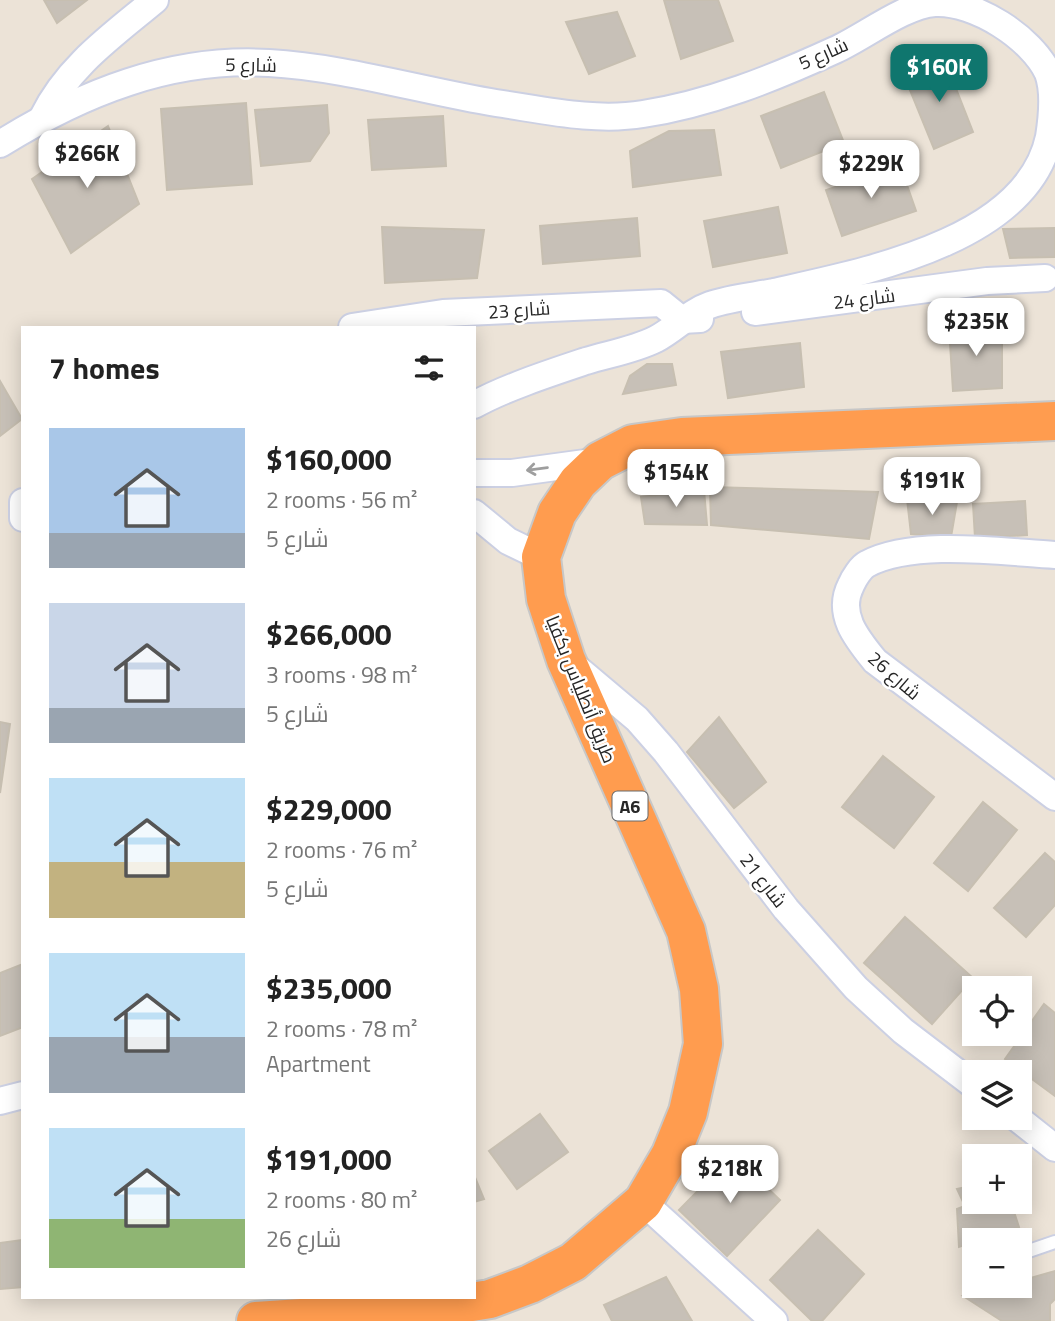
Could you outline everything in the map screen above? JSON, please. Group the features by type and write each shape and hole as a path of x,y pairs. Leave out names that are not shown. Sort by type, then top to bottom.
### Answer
{"highway":[{"name":"طريق أنطلياس بكفيا","path":"256,1321 380,1305 423,1310 491,1299 530,1284 572,1262 643,1202 671,1154 688,1112 703,1044 699,989 686,931 566,660 546,599 541,557 558,513 578,482 600,461 634,444 682,437 1055,421"}],"street":[{"path":"43,117 52,99 79,65 155,0"},
{"name":"شارع 5","path":"0,144 43,117 80,99 145,74 218,64 268,63 557,113 641,115 710,99 754,84 836,50 907,13 934,3 959,7 989,18 1018,35 1035,52 1049,77 1053,111 1048,142 1038,168 1021,192 990,220 882,264 709,305 682,320 658,339 584,362 476,404"},
{"name":"شارع 24","path":"682,320 726,318 987,281 1045,278"},
{"name":"شارع 23","path":"358,326 443,313 661,303 682,320"},
{"path":"476,473 512,473 600,461"},
{"path":"476,515 508,541 541,557"},
{"name":"شارع 26","path":"1055,555 926,551 894,554 865,565 845,597 845,614 856,637 875,661 1055,797"},
{"name":"شارع 21","path":"566,660 637,719 786,909 856,988 903,1031 962,1076"},
{"path":"0,1101 21,1096"},
{"path":"1032,1130 1055,1148"},
{"path":"643,1202 774,1321"}],"lane":[{"path":"1032,1250 1055,1242"}],"building":[{"path":"44,0 87,0 57,23"},
{"path":"664,0 718,0 733,41 681,59"},
{"path":"617,12 635,56 589,74 566,22"},
{"path":"946,63 973,132 934,149 903,73"},
{"path":"824,92 844,143 781,168 761,116"},
{"path":"246,103 252,184 167,190 161,109"},
{"path":"327,105 329,133 310,161 261,166 255,110"},
{"path":"443,116 446,166 372,170 368,120"},
{"path":"108,126 139,204 71,253 32,179"},
{"path":"714,130 721,175 633,187 630,151 669,131"},
{"path":"900,165 916,211 842,236 826,190"},
{"path":"778,207 787,253 713,267 704,221"},
{"path":"637,218 640,256 543,264 540,226"},
{"path":"382,227 484,230 477,278 385,283"},
{"path":"1055,228 1055,257 1010,258 1003,229"},
{"path":"949,327 1002,328 1002,388 953,391"},
{"path":"800,343 804,387 728,398 721,352"},
{"path":"647,364 672,364 676,385 623,394 630,376"},
{"path":"0,381 21,420 0,436"},
{"path":"710,487 878,492 869,539 711,525"},
{"path":"704,490 707,525 645,524 641,497"},
{"path":"907,499 957,502 951,537 911,534"},
{"path":"1025,501 1027,535 975,538 973,504"},
{"path":"719,717 766,782 734,808 687,752"},
{"path":"0,722 10,724 0,793"},
{"path":"883,756 934,797 894,848 842,807"},
{"path":"983,802 1017,830 968,891 934,863"},
{"path":"1045,853 1055,862 1055,905 1026,937 994,908"},
{"path":"905,917 971,976 962,976 962,990 932,1024 864,963"},
{"path":"21,965 21,1028 0,1036 0,973"},
{"path":"1044,1004 1055,1013 1055,1096 1032,1079 1032,1060 1005,1059 1014,1046 1032,1046 1032,1021"},
{"path":"540,1114 568,1152 517,1189 489,1151"},
{"path":"733,1155 780,1200 727,1256 679,1210"},
{"path":"476,1180 484,1199 476,1201"},
{"path":"962,1207 962,1214 1015,1214 1019,1227 962,1228 962,1246 959,1247 957,1209"},
{"path":"818,1230 864,1274 822,1321 812,1321 770,1280"},
{"path":"21,1240 21,1287 0,1289 0,1243"},
{"path":"1055,1271 1055,1299 1050,1304 1050,1321 1002,1321 966,1298 1032,1298 1032,1278"},
{"path":"666,1277 692,1321 612,1321 604,1305"}]}
